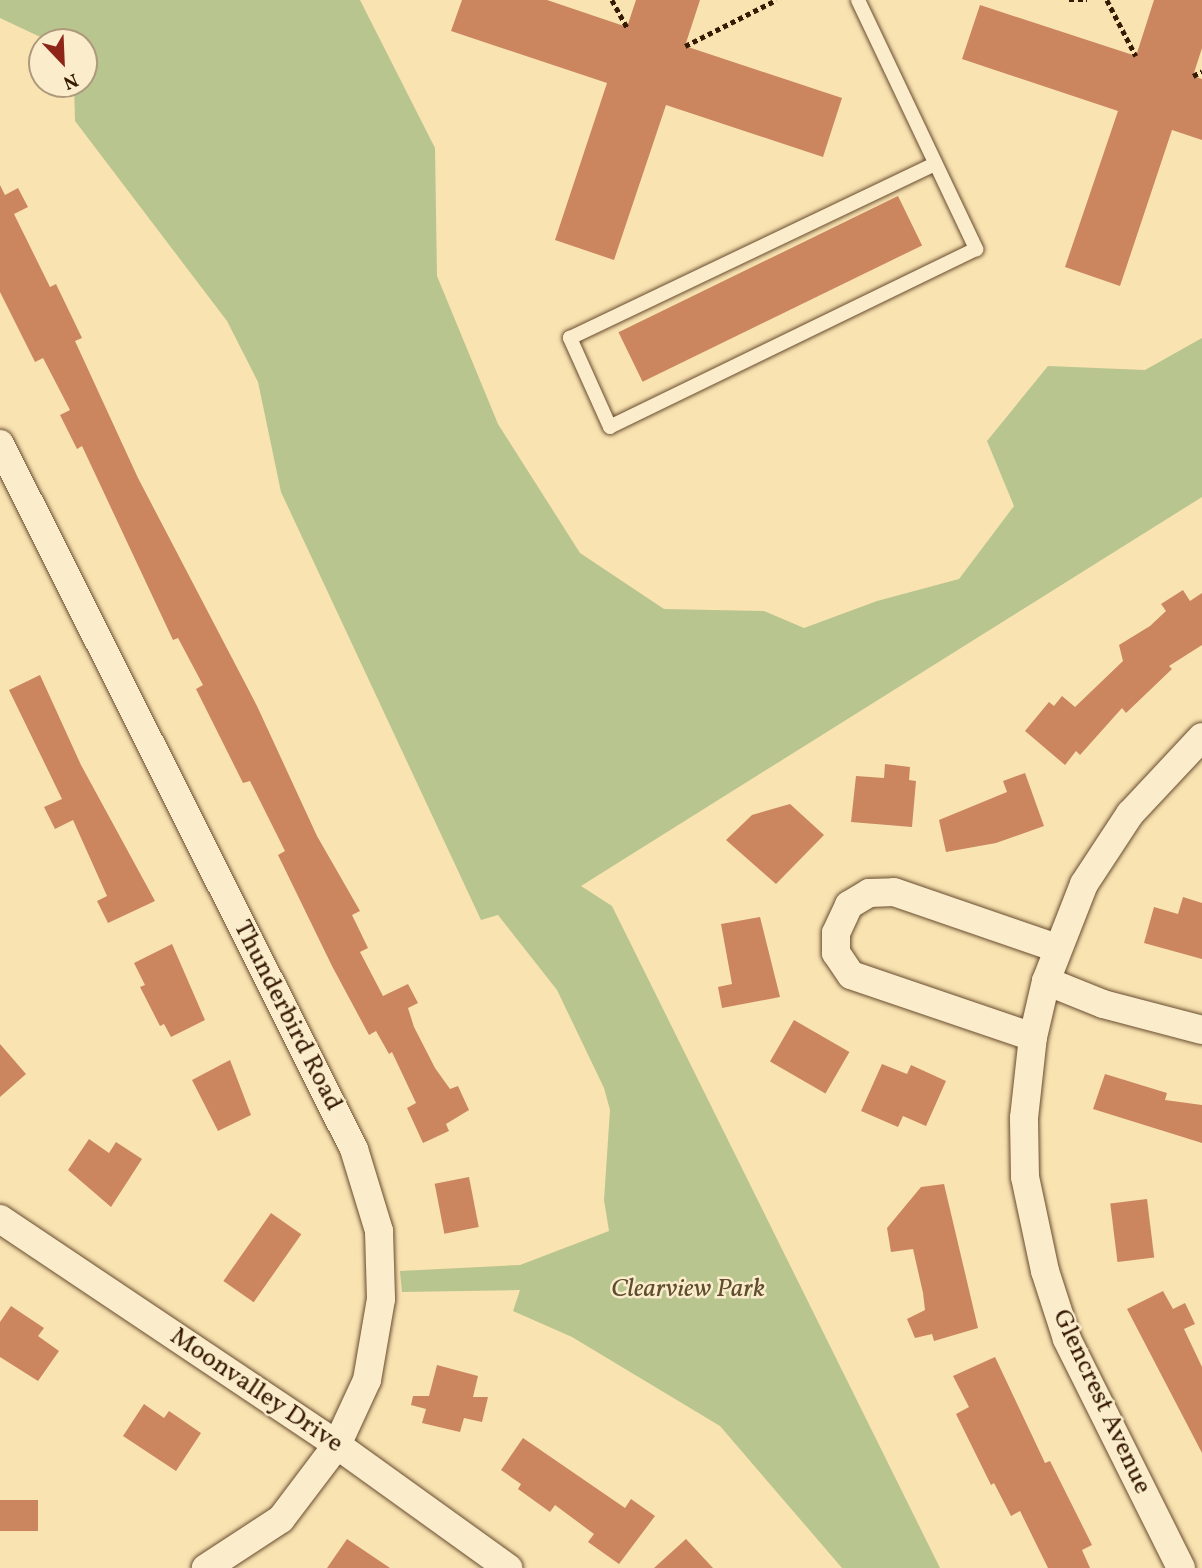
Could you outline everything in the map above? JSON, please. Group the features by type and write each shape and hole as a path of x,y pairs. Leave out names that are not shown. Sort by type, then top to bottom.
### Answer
{"street":[{"name":"Thunderbird Road","path":"0,444 355,1149 379,1231 381,1299 367,1380 337,1446 281,1519 206,1568"},
{"name":"Glencrest Avenue","path":"1181,1568 1067,1339 1045,1271 1025,1177 1024,1118 1033,1037 1046,981 1084,884 1130,814 1202,737"},
{"path":"1033,1037 851,975 835,947 849,905 869,893 894,892 1057,948"},
{"path":"1046,981 1103,1004 1202,1030"},
{"name":"Moonvalley Drive","path":"0,1219 337,1446 508,1568"}],"lane":[{"path":"858,0 976,249 610,427 570,338 935,164"}],"path":[{"path":"612,0 627,27"},
{"path":"685,46 776,0"},
{"path":"1069,0 1087,0"},
{"path":"1107,0 1136,57"},
{"path":"1193,76 1202,71"}],"green space":[{"name":"Clearview Park","path":"0,0 360,0 435,148 437,276 498,424 580,553 664,609 764,611 804,628 877,601 959,579 1014,506 987,441 1048,366 1145,370 1202,338 1202,497 581,886 612,906 940,1568 842,1568 720,1426 572,1337 513,1311 520,1290 402,1292 400,1271 520,1265 609,1231 604,1200 610,1110 604,1088 557,990 498,915 481,920 281,492 258,382 227,321 75,121 74,98 98,98 98,28 28,28 28,31 0,18"}],"building":[{"path":"462,0 547,0 627,27 636,0 700,0 685,46 842,98 823,157 666,105 614,260 555,240 607,83 451,31"},
{"path":"1154,0 1202,0 1202,48 1193,76 1202,79 1202,140 1172,130 1120,286 1065,267 1118,111 962,59 980,5 1136,56"},
{"path":"0,185 5,195 18,188 28,207 14,214 50,287 56,284 82,338 75,341 138,478 257,706 317,836 360,911 352,915 368,948 360,952 383,996 408,984 418,1003 408,1008 414,1027 435,1068 450,1089 458,1086 469,1110 446,1124 449,1131 423,1143 407,1108 416,1103 392,1052 389,1054 376,1031 369,1035 332,966 278,855 285,851 250,781 243,783 196,689 203,685 178,638 173,640 82,446 77,449 60,415 70,410 43,358 35,362 0,292"},
{"path":"898,196 922,245 643,382 618,332"},
{"path":"1183,590 1190,601 1202,593 1202,645 1169,666 1172,669 1126,713 1122,708 1080,755 1076,751 1065,765 1025,731 1049,702 1054,706 1062,696 1075,707 1123,661 1119,645 1150,626 1166,611 1161,604"},
{"path":"40,675 81,765 155,901 108,923 97,901 107,896 73,820 55,829 44,807 62,799 9,690"},
{"path":"885,764 910,767 909,780 916,781 912,827 851,822 856,776 884,778"},
{"path":"1025,773 1044,826 996,843 946,852 939,820 1007,792 1003,781"},
{"path":"790,804 824,835 776,884 726,840 752,815"},
{"path":"1183,897 1202,903 1202,959 1144,943 1154,907 1178,914"},
{"path":"760,917 780,997 722,1008 718,987 732,984 721,924"},
{"path":"172,944 205,1020 171,1037 164,1024 160,1026 140,987 145,985 134,963"},
{"path":"794,1020 849,1052 825,1094 770,1062"},
{"path":"0,1044 26,1074 0,1097"},
{"path":"230,1060 251,1115 218,1131 192,1080"},
{"path":"882,1064 907,1074 911,1065 946,1081 926,1126 903,1116 898,1127 861,1111"},
{"path":"1105,1074 1167,1093 1165,1100 1202,1105 1202,1143 1093,1109"},
{"path":"89,1139 109,1153 116,1142 142,1159 111,1207 68,1170"},
{"path":"469,1177 479,1227 444,1234 435,1184"},
{"path":"944,1184 978,1328 934,1341 932,1334 915,1338 907,1319 925,1310 923,1293 913,1249 891,1252 887,1228 921,1187"},
{"path":"1147,1199 1154,1258 1117,1262 1110,1204"},
{"path":"271,1213 301,1234 254,1302 223,1281"},
{"path":"1163,1291 1173,1309 1185,1303 1195,1324 1184,1329 1202,1367 1202,1453 1127,1309"},
{"path":"11,1306 44,1328 38,1336 59,1351 38,1381 0,1357 0,1322"},
{"path":"995,1357 1045,1463 1050,1461 1092,1545 1082,1550 1090,1568 1048,1568 1020,1511 1011,1516 994,1483 991,1485 956,1414 969,1407 953,1376"},
{"path":"437,1365 478,1376 473,1397 488,1397 482,1422 464,1418 460,1432 422,1423 426,1409 411,1405 413,1396 429,1396"},
{"path":"144,1404 164,1418 169,1411 201,1433 176,1471 123,1436"},
{"path":"523,1438 625,1508 631,1499 655,1516 619,1564 588,1542 594,1534 555,1505 550,1512 518,1489 521,1484 501,1470"},
{"path":"0,1500 38,1500 38,1531 0,1531"},
{"path":"347,1539 390,1568 327,1568"},
{"path":"686,1539 713,1568 654,1568"}]}
